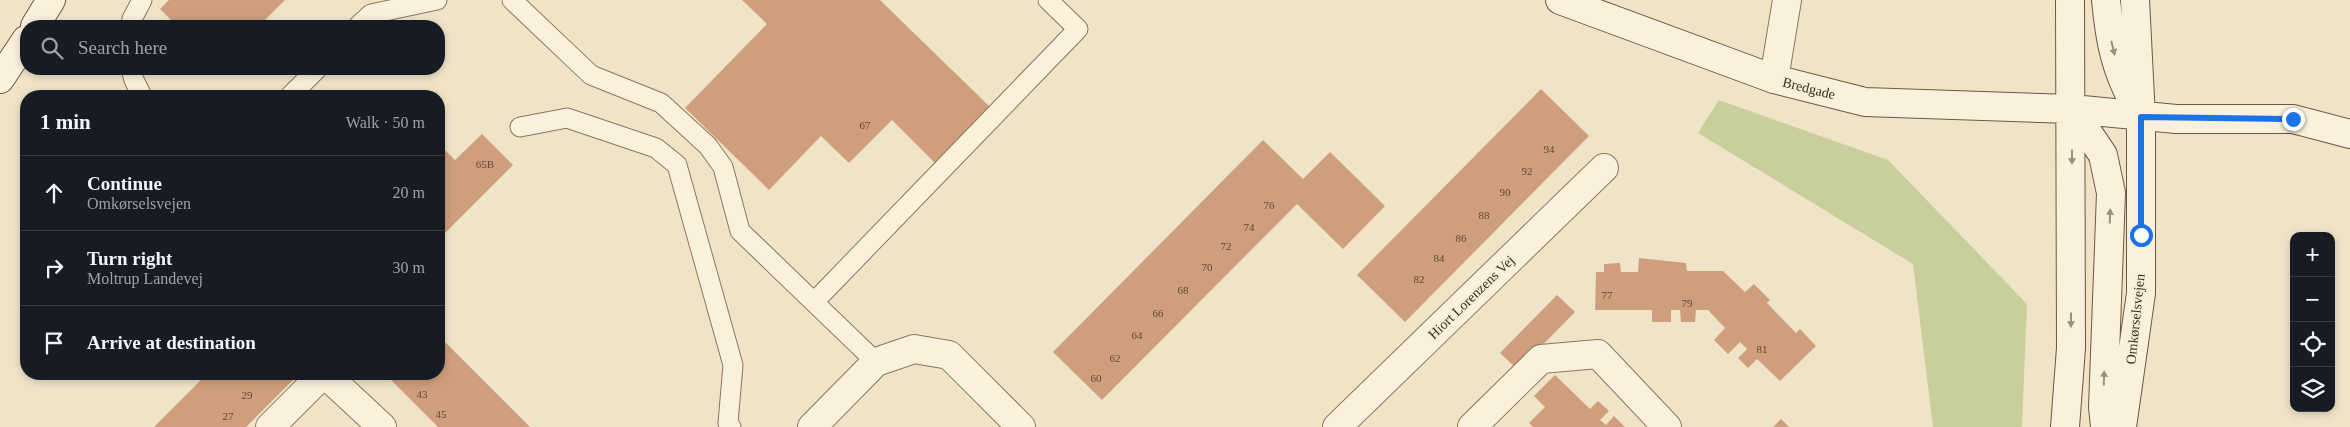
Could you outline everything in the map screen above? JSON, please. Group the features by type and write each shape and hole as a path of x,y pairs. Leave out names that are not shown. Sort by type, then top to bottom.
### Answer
{"street":[{"path":"39,20 51,0"},
{"name":"Bredgade","path":"1560,0 1774,79 1865,102 2072,108 2141,117 2293,119 2350,134"},
{"path":"1774,79 1787,0"},
{"path":"2065,427 2071,348 2072,108 2070,0"},
{"path":"2106,0 2110,34 2121,80 2141,117"},
{"name":"Omkørselsvejen","path":"2122,427 2141,293 2141,117 2135,0"},
{"path":"0,79 20,49"},
{"path":"2072,108 2103,155 2111,193 2103,407 2105,427"},
{"name":"Hiort Lorenzens Vej","path":"1337,427 1604,168"},
{"path":"812,427 876,362 914,349 949,355 1021,427"},
{"path":"1472,427 1541,359 1598,354 1667,427"},
{"path":"270,427 318,380"},
{"path":"331,380 382,427"}],"lane":[{"path":"132,20 142,0"},
{"path":"364,20 371,14 437,0"},
{"path":"512,0 591,75 661,103 708,146 723,167 740,231 876,362"},
{"path":"814,302 1078,29 1048,0"},
{"path":"133,75 139,90"},
{"path":"296,90 311,75"},
{"path":"520,127 567,118 656,148 677,165 732,365 728,423 731,427"}],"green space":[{"path":"1719,100 1888,160 2027,304 2022,427 1933,427 1913,264 1698,133"}],"building":[{"path":"169,0 285,0 265,20 171,20 160,9"},
{"path":"742,0 880,0 990,107 935,163 892,120 849,163 821,136 769,190 685,108 767,24"},
{"path":"1541,89 1589,136 1405,322 1357,275"},
{"path":"482,134 513,165 445,233 445,150 455,160"},
{"path":"1263,140 1303,179 1330,152 1385,206 1343,249 1297,204 1102,400 1053,352"},
{"path":"1639,258 1686,263 1687,271 1723,271 1745,292 1754,284 1770,300 1767,303 1796,333 1800,329 1816,346 1780,381 1757,359 1748,368 1738,358 1747,349 1740,342 1728,354 1714,340 1725,328 1708,310 1696,310 1695,322 1681,322 1680,310 1671,310 1671,322 1652,322 1652,310 1595,310 1596,272 1604,272 1604,264 1620,263 1621,272 1638,272"},
{"path":"1557,295 1575,312 1518,370 1500,353"},
{"path":"445,342 530,427 438,427 391,380 445,380"},
{"path":"1555,375 1590,409 1598,401 1609,411 1600,420 1606,425 1614,416 1625,427 1533,427 1529,423 1545,407 1534,396"},
{"path":"201,380 293,380 246,427 154,427"},
{"path":"1781,419 1789,427 1773,427"}],"route":[{"path":"2141,235 2141,117 2176,119 2293,119"}]}
